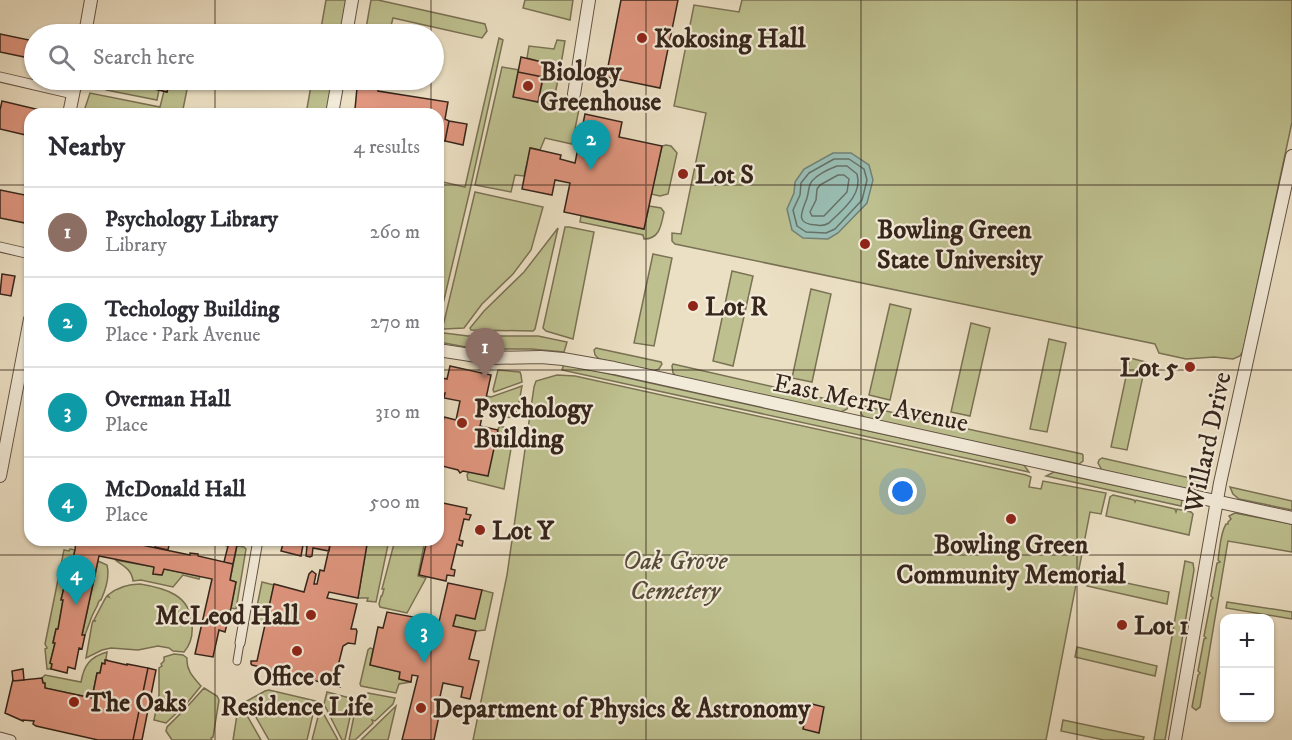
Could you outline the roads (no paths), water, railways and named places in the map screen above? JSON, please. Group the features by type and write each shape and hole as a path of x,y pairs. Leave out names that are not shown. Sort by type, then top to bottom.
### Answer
{"street":[{"path":"87,24 91,0"},
{"path":"348,24 352,0"},
{"path":"574,94 589,0"},
{"path":"0,77 24,83"},
{"path":"56,90 73,94"},
{"path":"70,108 74,90"},
{"path":"333,108 336,90"},
{"name":"Willard Drive","path":"1175,740 1217,501 1292,156"},
{"path":"0,247 24,253"},
{"path":"0,476 24,350"},
{"name":"East Merry Avenue","path":"444,351 490,358 563,359 614,368 1292,518"},
{"path":"237,661 257,546"},
{"path":"0,737 11,740"}],"water":[{"path":"833,153 851,153 869,165 873,180 867,203 838,233 828,239 803,238 792,230 787,209 794,193 795,182 804,169"}],"place":[{"name":"Kokosing Hall","path":"642,38"},
{"name":"Biology Greenhouse","path":"528,86"},
{"name":"Techology Building","path":"591,170"},
{"name":"Lot S","path":"683,174"},
{"name":"Bowling Green State University","path":"865,244"},
{"name":"Lot R","path":"693,306"},
{"name":"Lot 5","path":"1190,367"},
{"name":"Psychology Library","path":"485,378"},
{"name":"Psychology Building","path":"462,423"},
{"name":"Bowling Green Community Memorial","path":"1011,519"},
{"name":"Lot Y","path":"480,530"},
{"name":"McDonald Hall","path":"76,605"},
{"name":"McLeod Hall","path":"311,615"},
{"name":"Lot 1","path":"1122,625"},
{"name":"Office of Residence Life","path":"297,651"},
{"name":"Overman Hall","path":"424,663"},
{"name":"The Oaks","path":"74,702"},
{"name":"Department of Physics & Astronomy","path":"421,708"}],"park label":[{"name":"Oak Grove Cemetery","path":"675,575"}]}
